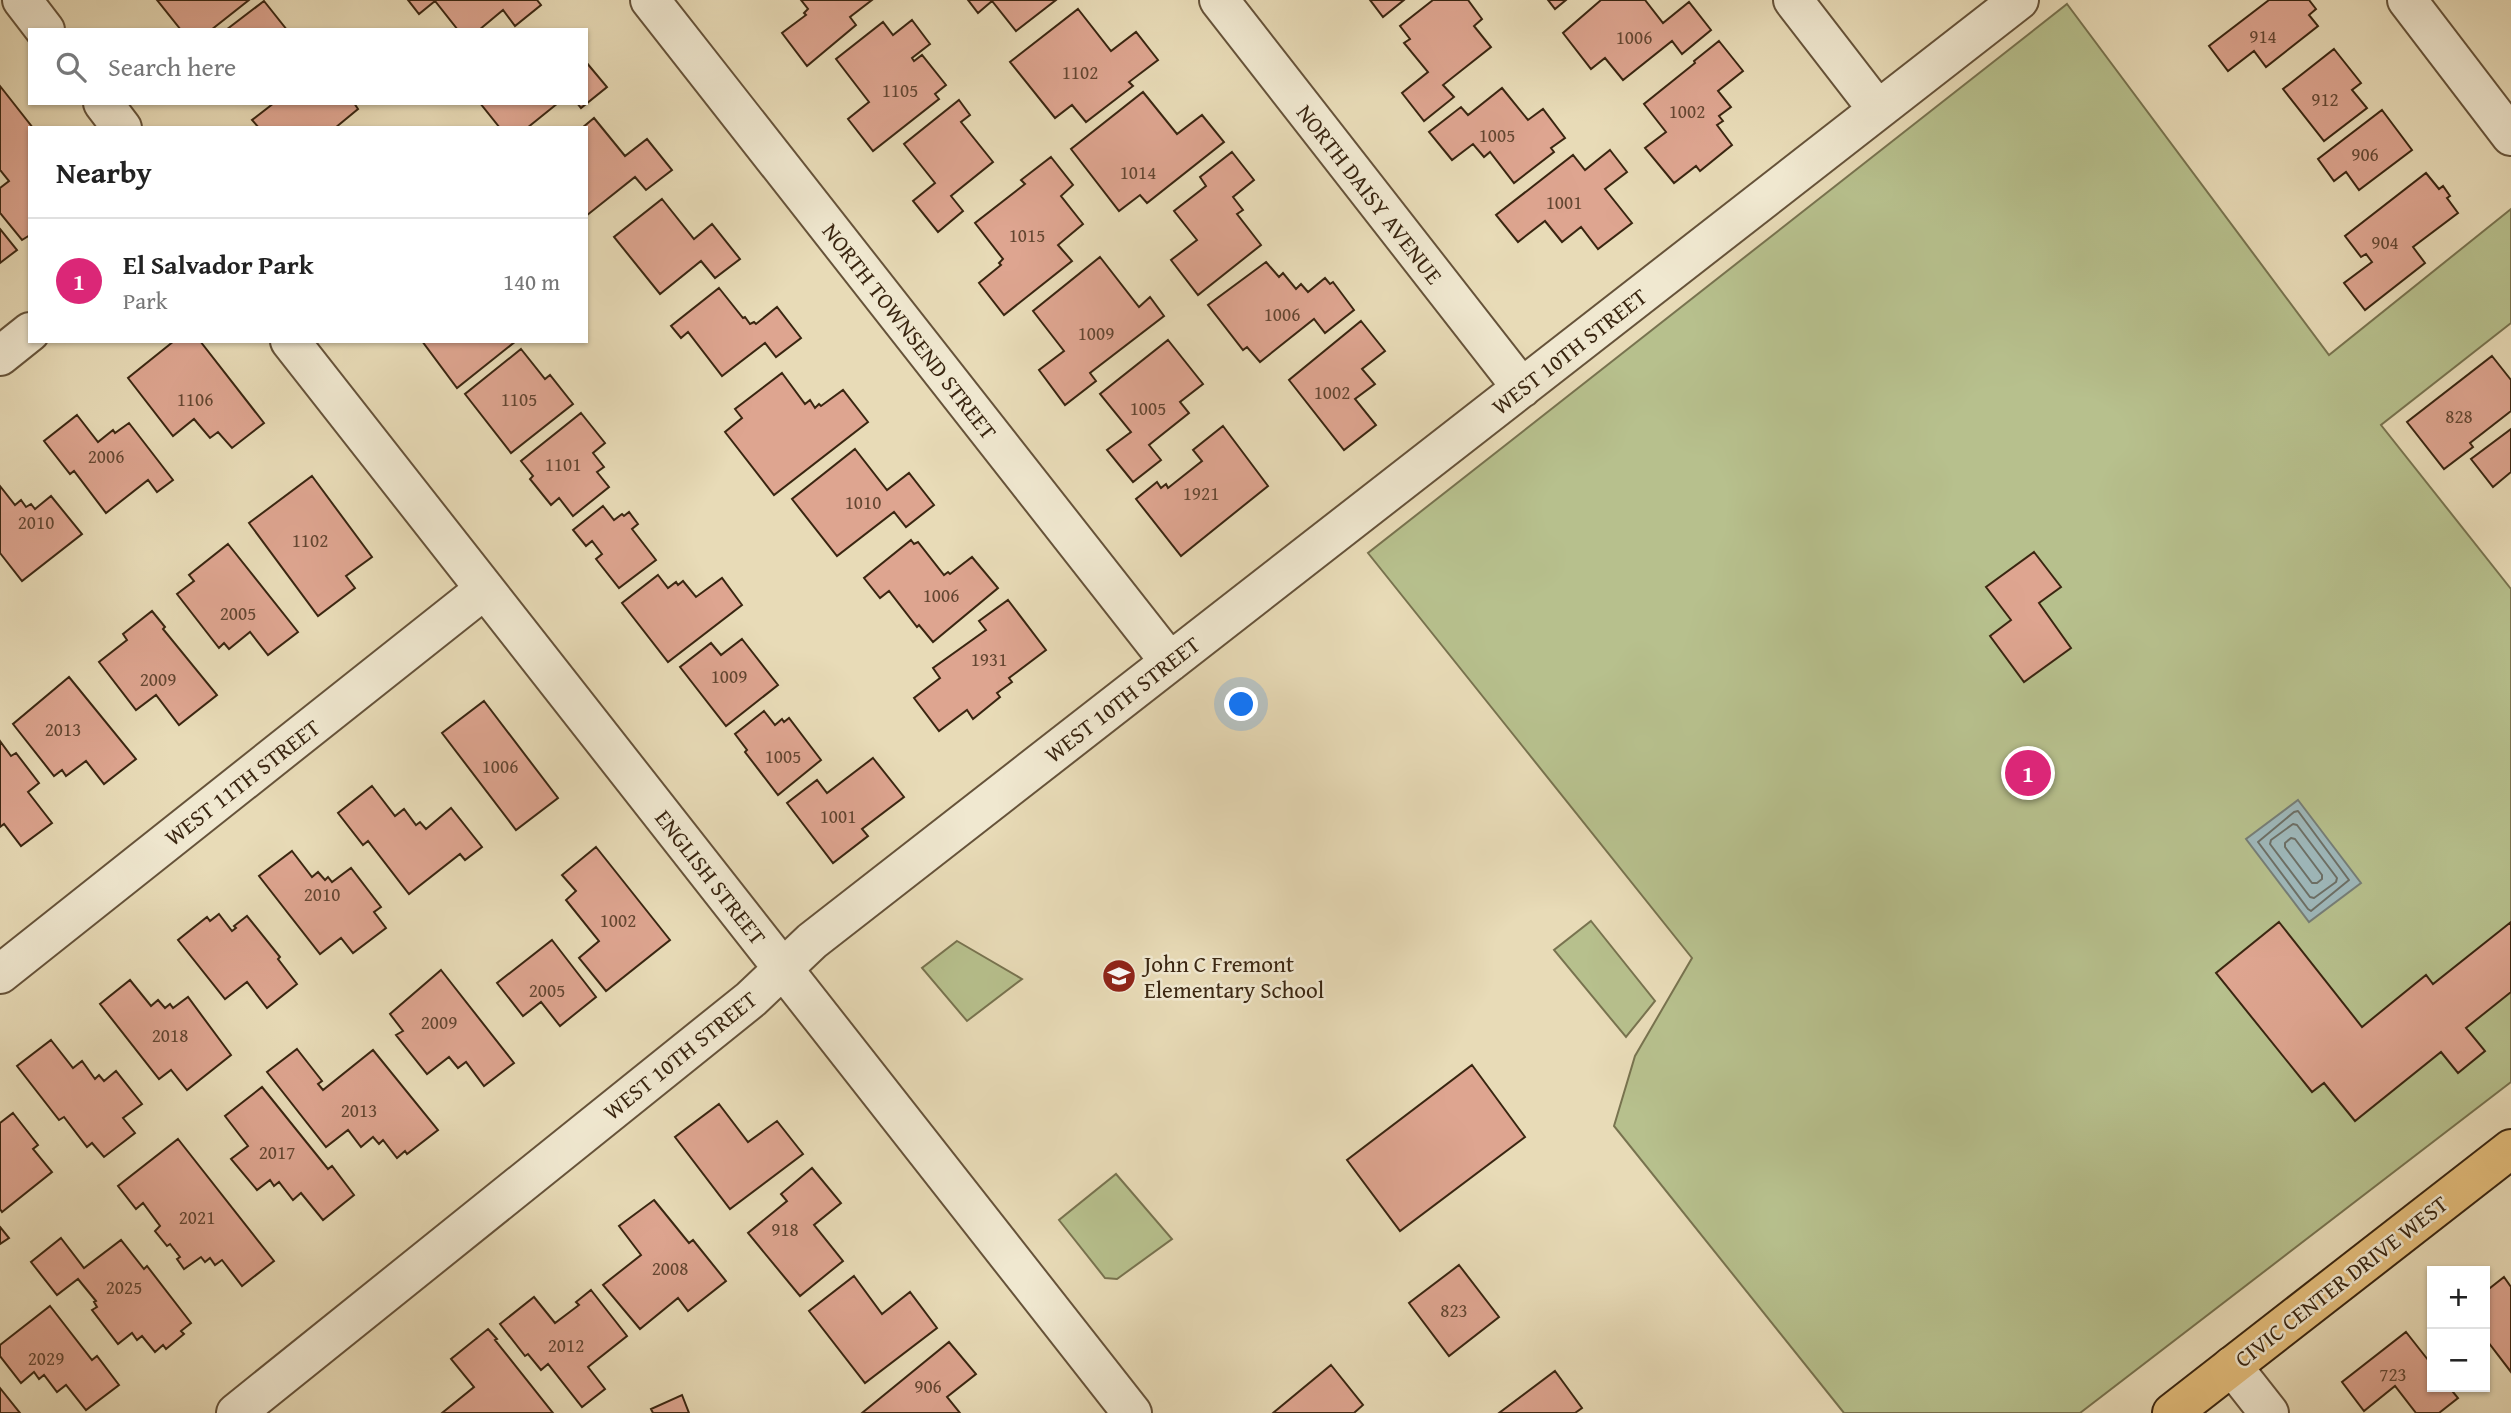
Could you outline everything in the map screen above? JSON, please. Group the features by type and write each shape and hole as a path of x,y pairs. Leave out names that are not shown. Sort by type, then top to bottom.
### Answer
{"main road":[{"name":"CIVIC CENTER DRIVE WEST","path":"2172,1413 2511,1149"}],"street":[{"path":"22,0 43,28"},
{"name":"NORTH TOWNSEND STREET","path":"650,0 1170,662"},
{"name":"NORTH DAISY AVENUE","path":"1219,0 1522,388"},
{"path":"1793,0 1878,110"},
{"name":"WEST 10TH STREET","path":"236,1413 751,999 812,941 2019,0"},
{"path":"2407,0 2511,136"},
{"path":"105,105 120,126"},
{"path":"0,356 28,334"},
{"name":"ENGLISH STREET","path":"292,343 1132,1413"},
{"name":"WEST 11TH STREET","path":"0,974 485,589"},
{"path":"2232,1366 2269,1413"}],"green space":[{"path":"2067,4 2329,355 2511,209 2511,323 2381,425 2511,589 2511,1082 2080,1413 1844,1413 1614,1126 1635,1056 1692,958 1368,553"},
{"path":"1591,921 1655,1001 1626,1037 1554,950"},
{"path":"957,941 1022,979 967,1021 922,968"},
{"path":"1116,1174 1172,1239 1117,1279 1105,1278 1059,1220"}],"water":[{"path":"2298,800 2361,883 2309,922 2246,839"}],"building":[{"path":"157,0 249,0 214,28 179,28"},
{"path":"408,0 537,0 541,5 515,26 503,10 481,28 456,28 435,1 419,14"},
{"path":"801,0 872,0 850,17 856,25 807,66 782,33 806,15 804,13 808,9"},
{"path":"968,0 1056,0 1016,31 992,1 978,13"},
{"path":"1370,0 1404,0 1383,17"},
{"path":"1433,0 1468,0 1482,19 1474,26 1491,47 1443,85 1454,97 1424,121 1402,93 1428,72 1404,43 1410,39 1400,26"},
{"path":"1548,0 1566,0 1555,9"},
{"path":"1601,0 1645,0 1663,23 1689,2 1711,30 1682,54 1672,41 1623,80 1605,58 1591,69 1563,33"},
{"path":"2269,0 2309,0 2316,9 2309,15 2318,26 2266,67 2254,51 2228,71 2209,46"},
{"path":"264,1 285,28 229,28"},
{"path":"1078,9 1111,51 1136,32 1158,60 1129,82 1133,86 1086,122 1072,105 1055,118 1010,62"},
{"path":"912,20 930,44 912,58 914,61 922,55 946,85 935,94 939,99 873,151 848,119 869,102 836,59 883,22 893,35"},
{"path":"1719,41 1743,71 1718,91 1731,107 1719,116 1723,121 1717,125 1732,145 1700,171 1696,166 1674,183 1645,148 1666,132 1644,104"},
{"path":"2334,49 2361,83 2352,90 2367,108 2324,141 2283,89"},
{"path":"588,64 607,87 588,102"},
{"path":"0,86 31,126 28,126 28,236 22,240 0,213 0,188 9,181 0,170"},
{"path":"1502,88 1528,120 1543,109 1565,138 1551,148 1554,152 1514,183 1490,152 1484,157 1473,144 1452,160 1429,132 1461,107 1468,115"},
{"path":"1143,92 1177,134 1202,115 1224,142 1147,203 1140,195 1119,211 1071,149"},
{"path":"959,100 970,115 961,122 993,162 951,196 963,211 938,232 913,201 935,183 904,144"},
{"path":"271,105 355,105 358,109 337,126 257,126 252,120"},
{"path":"482,105 556,105 529,126 498,126"},
{"path":"2382,110 2412,150 2359,190 2346,172 2334,181 2318,159"},
{"path":"594,118 625,156 647,139 672,170 646,190 635,177 588,214 588,126 584,126"},
{"path":"1610,150 1627,172 1605,189 1632,223 1598,249 1581,227 1562,242 1545,221 1518,242 1496,215 1573,155 1585,170"},
{"path":"1232,152 1254,180 1233,197 1243,210 1237,214 1261,245 1198,295 1171,260 1197,240 1174,211 1206,186 1200,177"},
{"path":"1051,157 1073,185 1061,196 1083,224 1058,245 1072,261 1004,315 979,283 1001,265 999,263 1003,259 975,223 1025,184 1021,180"},
{"path":"2426,173 2439,189 2443,186 2450,196 2447,198 2458,213 2413,247 2425,263 2365,310 2344,283 2372,262 2366,254 2361,257 2345,236"},
{"path":"662,199 694,239 712,224 740,259 715,278 701,261 660,294 614,237"},
{"path":"0,229 17,250 0,263"},
{"path":"1100,257 1139,307 1150,297 1164,316 1090,373 1096,381 1065,405 1039,370 1064,351 1033,311"},
{"path":"1266,262 1279,277 1283,273 1296,289 1301,284 1308,292 1325,278 1330,284 1333,282 1354,310 1325,333 1314,319 1260,362 1247,347 1243,350 1208,305"},
{"path":"719,288 750,324 756,324 777,307 801,338 776,357 765,343 722,376 688,332 681,338 671,326"},
{"path":"1361,321 1385,351 1362,369 1375,384 1355,399 1376,425 1344,450 1289,380"},
{"path":"1168,340 1203,384 1180,402 1189,413 1149,445 1161,460 1133,482 1107,450 1131,432 1100,394"},
{"path":"172,343 202,343 264,423 232,448 218,432 210,438 194,419 173,436 128,378"},
{"path":"423,343 513,343 457,388"},
{"path":"521,349 545,379 550,375 573,404 511,453 465,394"},
{"path":"2492,356 2511,380 2511,411 2470,443 2473,447 2444,469 2407,422"},
{"path":"782,373 805,404 810,400 815,408 819,404 821,406 843,390 868,422 774,495 725,432 742,418 735,409"},
{"path":"581,413 605,443 593,453 604,467 597,472 609,487 573,516 559,498 551,505 530,479 533,476 521,461"},
{"path":"77,415 98,442 113,430 115,433 129,423 173,480 157,492 148,480 106,513 74,471 70,474 44,441"},
{"path":"1223,426 1268,486 1181,556 1136,499 1157,482 1161,488 1166,484 1168,488 1202,461 1193,450"},
{"path":"2511,429 2511,472 2493,487 2471,459"},
{"path":"855,449 887,490 909,473 934,505 906,527 894,512 837,556 792,499"},
{"path":"312,476 372,557 346,576 355,588 318,616 249,523"},
{"path":"0,486 15,505 21,500 26,507 31,504 35,509 51,496 82,534 22,581 0,553"},
{"path":"603,506 614,520 629,512 638,524 632,529 656,560 619,588 596,559 602,554 592,541 586,546 573,530"},
{"path":"911,540 914,544 918,542 944,575 948,572 950,574 972,557 998,588 933,642 919,625 917,627 889,591 880,598 864,578"},
{"path":"228,544 298,632 268,655 250,632 229,649 224,643 219,648 177,594 194,581 189,575"},
{"path":"2034,552 2061,587 2039,603 2071,648 2024,682 1990,636 2011,620 1986,587"},
{"path":"658,575 668,588 683,581 696,597 722,578 742,605 668,662 622,603"},
{"path":"1008,600 1046,650 1009,678 1012,682 997,693 1000,697 973,719 967,710 939,731 914,698 940,678 933,668 986,630 979,621"},
{"path":"152,611 165,627 163,629 217,695 179,725 156,695 136,710 99,662 127,640 123,634"},
{"path":"742,639 778,685 726,726 680,667 711,643 721,655"},
{"path":"69,677 136,759 104,784 86,761 66,776 62,770 54,776 13,724"},
{"path":"484,701 558,798 516,830 442,733"},
{"path":"764,711 775,725 782,719 784,722 789,718 821,760 778,795 745,752 747,750 735,734"},
{"path":"0,741 11,756 16,753 39,783 28,792 52,823 21,846 4,824 0,827"},
{"path":"873,758 904,797 862,829 868,836 833,863 787,803 817,780 827,793"},
{"path":"372,786 395,816 404,809 416,825 420,822 426,829 451,808 482,847 465,860 460,854 409,894 368,841 363,845 338,813"},
{"path":"596,847 670,940 606,991 579,958 599,941 566,900 576,891 562,875"},
{"path":"292,851 312,877 318,872 325,880 328,877 332,882 351,868 381,907 374,912 386,928 353,953 341,938 320,954 259,876"},
{"path":"219,914 232,931 236,928 234,926 247,916 280,957 278,959 297,984 267,1008 247,982 225,999 178,940 207,917 210,921"},
{"path":"2279,922 2362,1027 2426,975 2433,984 2511,922 2511,992 2466,1028 2485,1051 2458,1073 2441,1052 2355,1121 2324,1083 2312,1092 2216,973"},
{"path":"552,940 596,997 560,1026 541,1002 523,1016 497,983"},
{"path":"441,970 514,1063 484,1086 466,1062 458,1068 449,1057 427,1074 396,1035 403,1031 390,1014"},
{"path":"130,980 151,1006 158,1000 165,1008 170,1004 173,1008 188,997 231,1055 187,1090 171,1070 159,1079 100,1004"},
{"path":"51,1040 73,1068 82,1061 95,1079 99,1075 104,1081 116,1071 142,1104 123,1118 135,1133 104,1157 92,1143 87,1147 64,1117 59,1120 17,1066"},
{"path":"297,1049 322,1081 318,1084 323,1090 373,1050 438,1130 407,1154 405,1151 397,1158 383,1140 379,1144 373,1137 361,1147 348,1130 326,1147 267,1072"},
{"path":"1472,1065 1525,1137 1400,1231 1347,1160"},
{"path":"262,1087 328,1169 332,1166 354,1195 323,1220 301,1193 293,1200 279,1182 274,1186 270,1180 257,1190 231,1159 248,1146 225,1116"},
{"path":"719,1104 748,1142 777,1121 803,1154 730,1209 675,1137"},
{"path":"13,1113 38,1145 33,1149 52,1172 2,1212 0,1123"},
{"path":"178,1139 274,1261 242,1286 222,1260 215,1265 210,1258 205,1262 201,1257 184,1269 177,1259 180,1257 155,1231 160,1226 143,1203 136,1209 118,1186"},
{"path":"812,1168 841,1203 814,1225 843,1261 800,1296 748,1233 787,1201 781,1194"},
{"path":"654,1200 689,1243 693,1240 726,1281 688,1311 678,1298 640,1329 603,1285 641,1255 619,1226"},
{"path":"0,1227 9,1238 0,1244"},
{"path":"61,1238 84,1268 121,1240 144,1269 147,1266 191,1323 181,1331 184,1334 166,1349 163,1345 155,1352 142,1336 137,1340 132,1333 118,1344 92,1310 97,1307 94,1302 96,1301 78,1279 57,1295 31,1262"},
{"path":"1459,1265 1499,1317 1449,1356 1409,1303"},
{"path":"854,1276 882,1314 910,1292 937,1328 865,1383 809,1311"},
{"path":"2504,1277 2511,1287 2511,1372 2490,1345 2490,1288"},
{"path":"591,1290 627,1336 588,1367 605,1389 582,1407 548,1364 541,1370 528,1354 525,1356 500,1324 534,1297 555,1323 579,1305 576,1302"},
{"path":"50,1306 92,1360 97,1356 119,1385 86,1410 66,1385 57,1392 44,1375 39,1379 34,1372 21,1383 0,1356 0,1345"},
{"path":"488,1329 553,1413 442,1413 474,1387 451,1359"},
{"path":"2406,1332 2427,1359 2427,1392 2453,1392 2458,1398 2439,1413 2416,1413 2395,1386 2364,1411 2342,1382"},
{"path":"949,1342 976,1374 947,1397 960,1413 862,1413"},
{"path":"1331,1365 1363,1405 1354,1413 1273,1413"},
{"path":"1555,1371 1582,1408 1575,1413 1499,1413"},
{"path":"0,1388 20,1413 0,1413"},
{"path":"682,1395 689,1413 653,1413 651,1409"}],"place":[{"name":"El Salvador Park","path":"2028,773"},
{"name":"John C Fremont Elementary School","path":"1119,976"}]}
